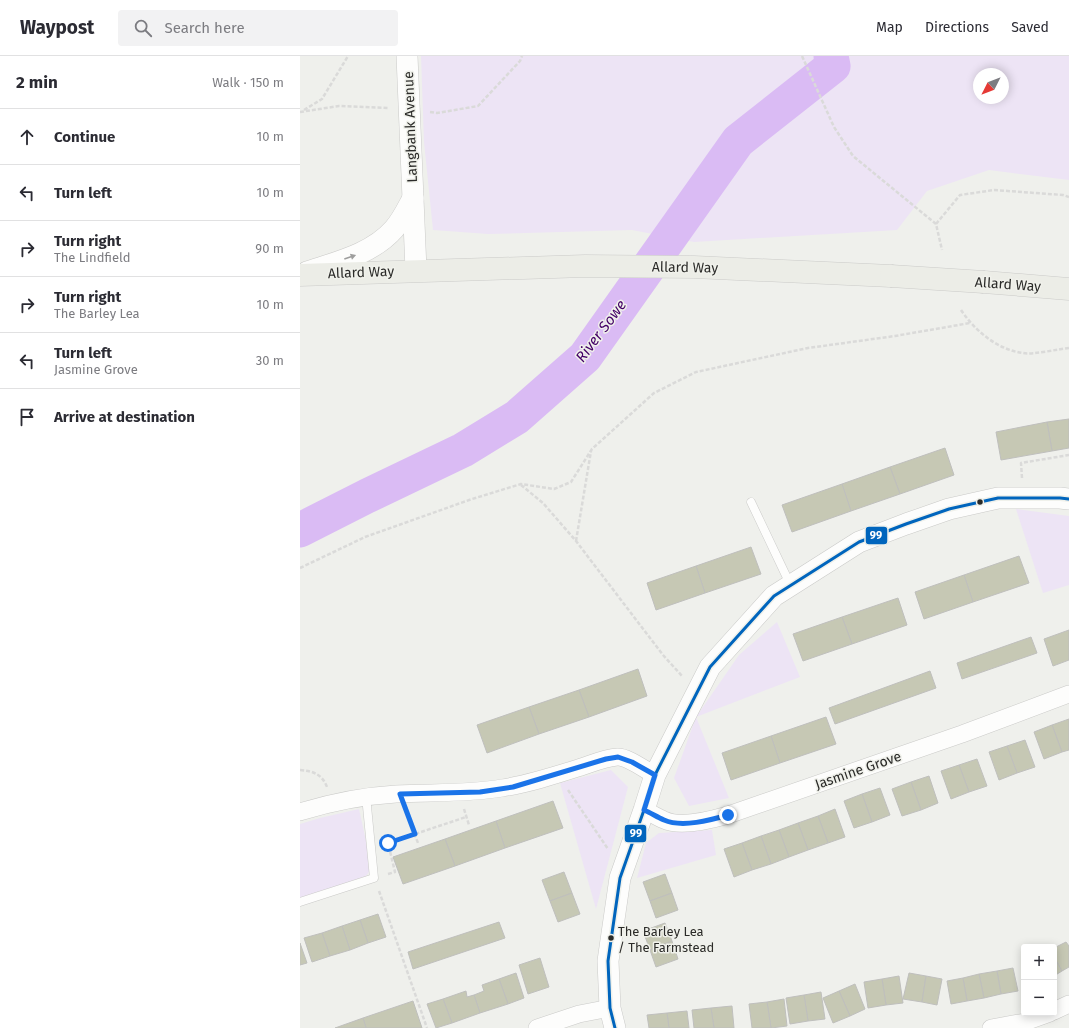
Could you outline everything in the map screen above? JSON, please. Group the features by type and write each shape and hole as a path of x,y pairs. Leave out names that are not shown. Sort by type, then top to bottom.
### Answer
{"main road":[{"name":"Allard Way","path":"300,275 416,270 585,266 694,267 891,276 1069,289"}],"street":[{"name":"Langbank Avenue","path":"407,56 416,270"},
{"name":"Langbank Avenue","path":"300,275 362,253 383,240 404,215 413,198"},
{"path":"615,1028 610,1008 608,961 620,878 655,775 710,667 774,596 859,542 948,509 998,498 1069,499"},
{"name":"Jasmine Grove","path":"644,810 665,821 686,823 707,821 947,739 1069,694"},
{"path":"300,812 332,803 366,796 480,792 513,787 606,759 618,757 632,762 655,775"},
{"path":"1057,1010 1069,1004"},
{"path":"537,1028 579,1014 610,1008"},
{"path":"991,1028 1025,1022 1042,1016"}],"lane":[{"path":"751,502 790,585"},
{"path":"300,902 374,878 366,796"}],"path":[{"path":"302,111 322,99 348,56"},
{"path":"802,56 834,127 853,156 936,224 942,250"},
{"path":"936,224 960,195 994,190 1063,195 1069,197"},
{"path":"962,310 970,323 1000,347 1024,354 1069,348"},
{"path":"300,568 365,537 472,499 521,484 554,489 570,482 592,449 654,393 696,372 808,348 895,336 970,323"},
{"path":"576,541 592,449"},
{"path":"1024,498 1020,463 1069,455"},
{"path":"521,484 543,503 576,541 663,655 681,675 700,687"},
{"path":"300,770 313,771 324,779 332,803"},
{"path":"557,774 623,871"},
{"path":"400,794 418,843"},
{"path":"427,1028 374,878 395,872 388,843 466,817"}],"shaded area":[{"path":"421,56 1069,56 1069,180 989,170 927,191 897,230 694,242 632,230 488,234 433,230 424,142"},
{"path":"1016,509 1069,516 1069,585 1043,593"},
{"path":"777,622 800,677 696,717 739,655"},
{"path":"696,717 729,798 689,806 674,778"},
{"path":"611,770 628,787 596,909 560,783"},
{"path":"359,809 372,868 366,876 300,899 300,824"},
{"path":"712,830 716,855 637,878 646,843 659,833"}],"building":[{"path":"1069,419 1069,448 1052,451 1047,422"},
{"path":"1047,422 1052,451 1001,460 996,432"},
{"path":"945,448 954,475 900,494 890,467"},
{"path":"890,467 900,494 851,511 842,484"},
{"path":"842,484 851,511 792,532 782,505"},
{"path":"751,547 761,574 705,593 696,566"},
{"path":"1019,556 1029,583 973,602 964,575"},
{"path":"696,566 705,593 656,610 647,583"},
{"path":"964,575 973,602 924,619 915,592"},
{"path":"898,598 907,625 852,644 842,617"},
{"path":"842,617 852,644 803,661 793,634"},
{"path":"1069,630 1069,660 1053,666 1044,639"},
{"path":"1031,637 1037,653 962,679 957,663"},
{"path":"638,669 647,696 589,717 579,690"},
{"path":"930,671 936,688 835,724 829,708"},
{"path":"579,690 589,717 539,734 529,707"},
{"path":"529,707 539,734 487,753 477,725"},
{"path":"826,717 836,744 780,763 771,736"},
{"path":"1069,719 1069,750 1062,752 1052,725"},
{"path":"1052,725 1062,752 1044,759 1034,732"},
{"path":"771,736 780,763 731,780 722,753"},
{"path":"1025,740 1035,767 1017,773 1007,746"},
{"path":"1007,746 1017,773 999,780 989,752"},
{"path":"977,759 987,786 969,792 959,765"},
{"path":"959,765 969,792 951,799 941,771"},
{"path":"929,776 938,803 921,810 911,782"},
{"path":"911,782 921,810 902,816 892,789"},
{"path":"880,788 890,815 872,822 862,794"},
{"path":"862,794 872,822 854,828 844,801"},
{"path":"553,801 563,828 505,848 496,821"},
{"path":"835,809 845,837 828,843 818,816"},
{"path":"818,816 828,843 808,850 798,823"},
{"path":"496,821 505,848 455,866 445,839"},
{"path":"798,823 808,850 789,857 779,830"},
{"path":"779,830 789,857 771,864 761,836"},
{"path":"761,836 771,864 752,870 742,843"},
{"path":"445,839 455,866 403,884 393,857"},
{"path":"742,843 752,870 734,877 724,849"},
{"path":"564,872 572,893 550,901 542,880"},
{"path":"665,874 672,893 650,901 643,882"},
{"path":"572,893 580,914 558,922 550,901"},
{"path":"672,893 678,910 656,918 650,901"},
{"path":"378,914 386,937 368,943 360,920"},
{"path":"360,920 368,943 350,950 342,926"},
{"path":"499,922 505,938 413,969 408,952"},
{"path":"665,923 672,941 650,950 643,931"},
{"path":"342,926 350,950 330,956 322,933"},
{"path":"322,933 330,956 312,962 304,938"},
{"path":"672,941 678,959 656,967 650,950"},
{"path":"1066,942 1069,946 1069,967 1062,971 1057,962 1057,946"},
{"path":"300,943 307,963 300,965"},
{"path":"540,958 549,987 528,994 519,965"},
{"path":"1057,962 1062,971 1057,974"},
{"path":"1013,968 1018,991 1001,994 997,971"},
{"path":"997,971 1001,994 984,998 979,974"},
{"path":"516,973 524,998 508,1004 499,979"},
{"path":"909,973 926,976 922,1002 903,999"},
{"path":"979,974 984,998 967,1001 963,978"},
{"path":"899,976 903,1003 886,1005 882,979"},
{"path":"926,976 942,979 937,1005 922,1002"},
{"path":"963,978 967,1001 951,1004 947,981"},
{"path":"499,979 508,1004 480,1013 474,995 484,991 482,985"},
{"path":"882,979 886,1005 868,1008 864,982"},
{"path":"855,984 865,1009 850,1016 839,991"},
{"path":"466,991 467,997 474,995 480,1013 452,1023 443,999"},
{"path":"839,991 850,1016 833,1023 823,998"},
{"path":"821,992 825,1019 808,1021 804,995"},
{"path":"804,995 808,1021 790,1024 786,998"},
{"path":"443,999 452,1023 436,1028 427,1004"},
{"path":"784,999 787,1026 771,1028 767,1002"},
{"path":"413,1001 422,1028 366,1028 363,1018"},
{"path":"767,1002 771,1028 752,1028 749,1004"},
{"path":"732,1006 734,1028 714,1028 711,1008"},
{"path":"711,1008 714,1028 694,1028 692,1010"},
{"path":"687,1011 689,1028 669,1028 667,1013"},
{"path":"667,1013 669,1028 649,1028 647,1015"},
{"path":"363,1018 366,1028 335,1028"}],"waterway":[{"name":"River Sowe","path":"300,530 463,450 517,417 585,357 738,141 833,66 831,56"}],"transit line":[{"name":"99","path":"615,1028 610,1008 608,961 620,878 655,775 710,667 774,596 859,542 949,509 998,498 1069,499"}],"place":[{"name":"The Barley Lea / The Farmstead","path":"611,938"}],"route":[{"path":"388,843 415,834 400,794 480,792 513,787 606,759 618,757 632,762 655,775 644,810 665,821 686,823 707,821 728,815"}]}
